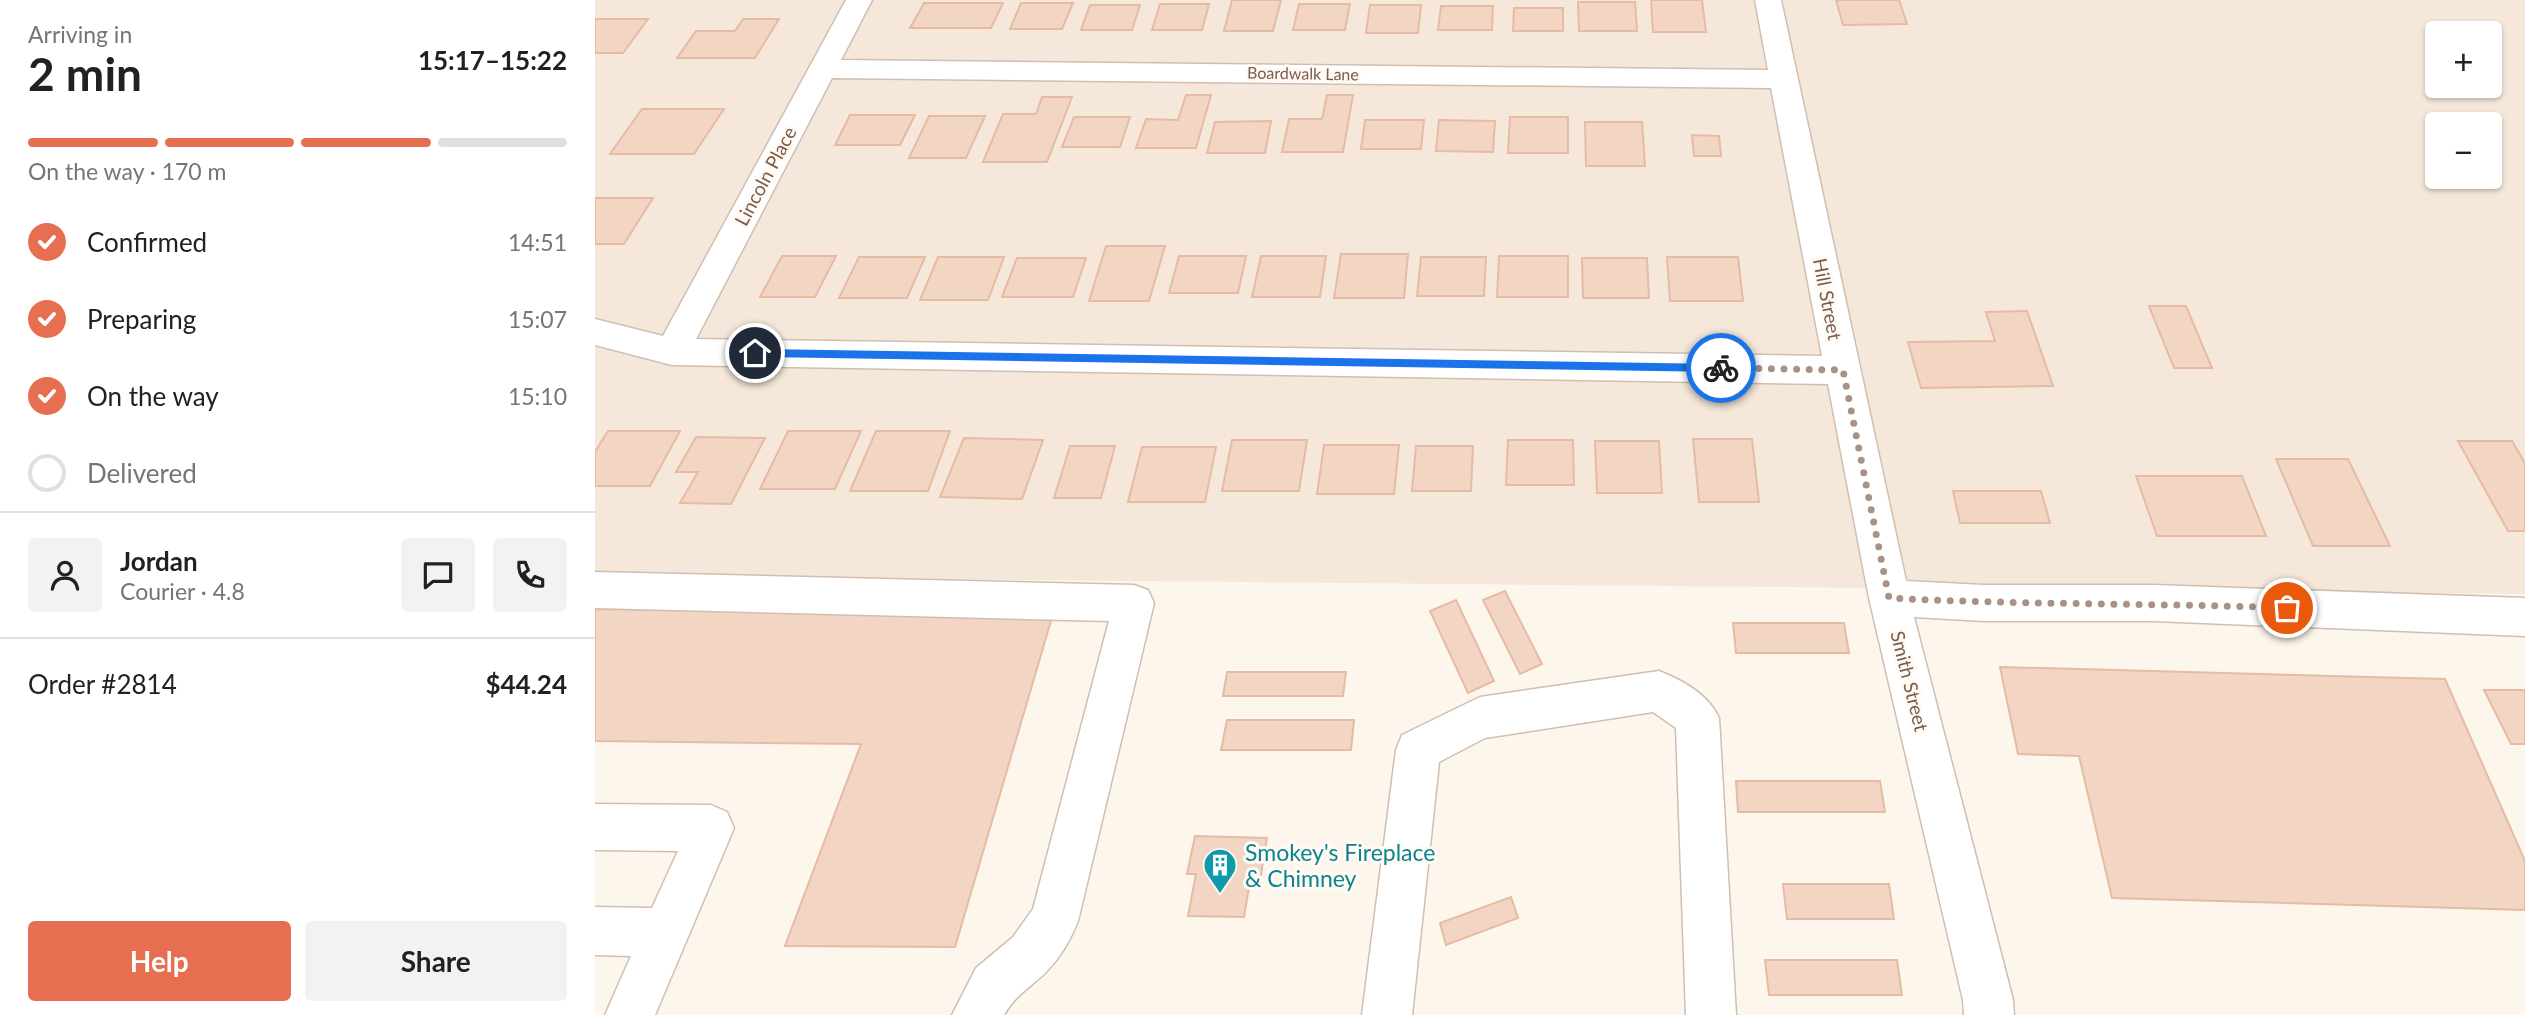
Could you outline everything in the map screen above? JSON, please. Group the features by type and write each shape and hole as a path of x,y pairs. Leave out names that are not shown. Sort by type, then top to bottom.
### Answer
{"street":[{"name":"Lincoln Place","path":"672,352 859,0"},
{"name":"Hill Street","path":"1768,0 1889,598"},
{"name":"Boardwalk Lane","path":"822,69 1784,79"},
{"path":"595,332 672,352 1843,370"},
{"path":"595,590 1134,603 1054,921 1030,954 993,985 977,1015"},
{"path":"1889,598 1984,603 2154,603 2525,617"},
{"name":"Smith Street","path":"1889,598 1988,1000 1989,1015"},
{"path":"1387,1015 1418,750 1480,718 1659,691 1697,718 1711,1015"},
{"path":"595,827 711,828 630,1015"},
{"path":"595,931 666,932"}],"shaded area":[{"path":"595,0 2525,0 2525,594 595,576"}],"building":[{"path":"1232,0 1281,0 1273,31 1224,31"},
{"path":"1651,0 1702,0 1706,32 1653,32"},
{"path":"1836,0 1899,0 1907,24 1843,25"},
{"path":"1578,2 1635,2 1637,31 1579,31"},
{"path":"924,3 1003,3 991,28 910,28"},
{"path":"1021,3 1073,3 1062,29 1010,29"},
{"path":"1160,4 1209,4 1202,30 1152,30"},
{"path":"1299,4 1350,4 1345,30 1293,30"},
{"path":"1090,5 1140,5 1132,30 1081,30"},
{"path":"1370,5 1421,5 1418,33 1366,33"},
{"path":"1441,6 1493,6 1492,30 1438,30"},
{"path":"1514,8 1563,8 1563,31 1513,31"},
{"path":"595,19 648,19 623,53 595,53"},
{"path":"743,19 779,19 755,58 677,58 696,31 735,31"},
{"path":"1186,95 1211,95 1196,148 1136,148 1146,119 1178,120"},
{"path":"1327,95 1353,95 1343,152 1282,152 1289,119 1322,119"},
{"path":"1042,97 1072,97 1047,162 983,162 1003,114 1036,114"},
{"path":"642,109 724,109 694,154 610,154"},
{"path":"850,115 915,115 900,145 835,145"},
{"path":"929,116 985,116 966,158 909,158"},
{"path":"1074,117 1130,117 1120,147 1062,147"},
{"path":"1510,117 1568,117 1568,153 1508,153"},
{"path":"1365,120 1424,120 1421,149 1361,149"},
{"path":"1439,120 1495,121 1493,152 1436,151"},
{"path":"1271,121 1265,153 1207,153 1215,122"},
{"path":"1585,122 1642,122 1645,166 1586,166"},
{"path":"1692,135 1719,136 1721,156 1694,156"},
{"path":"595,198 653,198 624,244 595,244"},
{"path":"1106,246 1165,246 1149,301 1089,301"},
{"path":"1341,254 1408,254 1404,298 1334,298"},
{"path":"782,256 836,256 815,297 760,297"},
{"path":"1179,256 1246,256 1238,293 1169,293"},
{"path":"1261,256 1326,256 1320,297 1252,297"},
{"path":"1499,256 1568,256 1568,297 1497,297"},
{"path":"859,257 925,257 907,298 839,298"},
{"path":"938,257 1004,257 988,300 920,300"},
{"path":"1421,257 1486,257 1484,296 1417,296"},
{"path":"1667,257 1738,257 1743,301 1670,301"},
{"path":"1017,258 1086,258 1073,297 1002,297"},
{"path":"1582,258 1647,258 1649,298 1583,298"},
{"path":"2149,306 2186,306 2212,368 2174,368"},
{"path":"2027,311 2053,386 1921,388 1908,342 1995,341 1986,312"},
{"path":"608,431 680,431 650,486 595,486 595,452"},
{"path":"788,431 861,431 835,489 760,489"},
{"path":"876,431 950,431 928,491 850,491"},
{"path":"696,437 765,438 731,504 680,503 698,472 676,472"},
{"path":"964,438 1043,440 1022,499 940,497"},
{"path":"1693,439 1752,439 1759,502 1699,502"},
{"path":"1232,440 1307,440 1299,491 1222,491"},
{"path":"1508,440 1573,440 1574,485 1506,485"},
{"path":"1595,441 1659,441 1662,493 1597,493"},
{"path":"2458,441 2512,441 2525,463 2525,531 2508,531"},
{"path":"1324,445 1399,445 1394,494 1317,494"},
{"path":"1070,446 1115,446 1101,498 1054,498"},
{"path":"1416,446 1473,446 1471,491 1412,491"},
{"path":"1142,447 1216,447 1205,502 1128,502"},
{"path":"2276,459 2348,459 2390,546 2313,546"},
{"path":"2136,476 2242,476 2266,536 2157,536"},
{"path":"1953,491 2041,491 2050,523 1960,523"},
{"path":"1505,591 1542,664 1520,674 1483,600"},
{"path":"1456,600 1494,681 1468,693 1430,611"},
{"path":"595,609 1053,614 955,947 785,946 861,744 595,741"},
{"path":"1733,623 1844,623 1849,653 1736,653"},
{"path":"2000,667 2445,679 2525,861 2525,910 2112,898 2079,756 2018,754"},
{"path":"1227,672 1346,672 1343,696 1223,696"},
{"path":"2484,690 2525,690 2525,744 2511,744"},
{"path":"1227,720 1354,720 1351,750 1221,750"},
{"path":"1736,781 1880,781 1885,812 1738,812"},
{"name":"Smokey's Fireplace & Chimney","path":"1195,836 1267,838 1261,875 1251,875 1244,917 1188,916 1196,874 1187,874"},
{"path":"1783,884 1889,884 1894,919 1787,919"},
{"path":"1511,897 1518,918 1446,945 1440,923"},
{"path":"1765,960 1897,960 1902,995 1769,995"}],"way so far":[{"path":"1721,368 1843,370 1889,598 1984,603 2154,603 2287,608"}],"place":[{"name":"Smokey's Fireplace & Chimney","path":"1220,895"}],"route":[{"path":"755,353 1721,368"}]}
